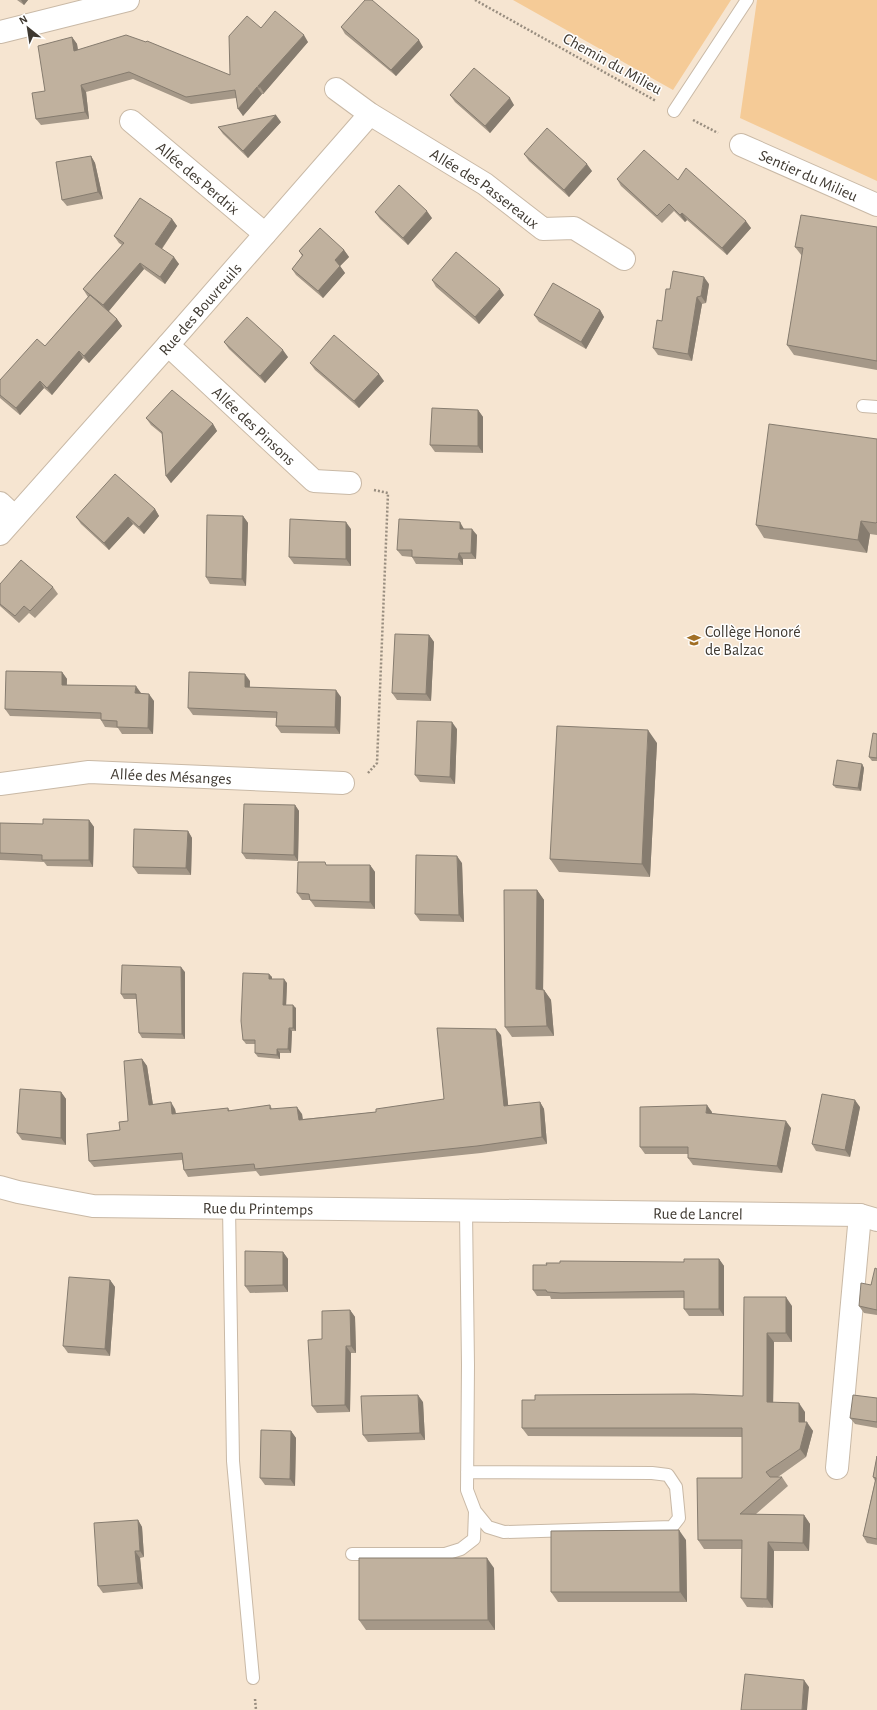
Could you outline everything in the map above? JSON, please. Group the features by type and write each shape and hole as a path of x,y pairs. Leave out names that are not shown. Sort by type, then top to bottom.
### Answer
{"street":[{"path":"0,32 128,0"},
{"path":"336,89 370,114"},
{"name":"Rue des Bouvreuils","path":"0,534 7,510 168,345 370,114"},
{"name":"Allée des Passereaux","path":"370,114 485,184 543,229 574,228 624,259"},
{"name":"Allée des Perdrix","path":"131,121 265,234"},
{"name":"Sentier du Milieu","path":"741,145 877,204"},
{"name":"Allée des Pinsons","path":"168,345 314,481 350,483"},
{"name":"Allée des Mésanges","path":"0,784 89,772 343,783"},
{"name":"Rue du Printemps","path":"0,1187 18,1192 93,1206 518,1211"},
{"name":"Rue de Lancrel","path":"518,1211 868,1218"},
{"path":"837,1468 868,1218"}],"lane":[{"path":"674,111 747,0"},
{"path":"863,406 877,407"},
{"path":"229,1207 233,1461 253,1678"},
{"path":"466,1211 468,1365 467,1472 467,1490 475,1511 488,1527 504,1532 672,1527 679,1518 676,1486 668,1475 652,1473 467,1472"},
{"path":"352,1554 445,1554 461,1549 474,1539 475,1511"}],"path":[{"name":"Chemin du Milieu","path":"475,0 674,111 741,145"},
{"path":"343,783 366,775 377,763 388,493 350,483"}],"shaded area":[{"path":"513,0 731,0 673,90"},
{"path":"757,0 877,0 877,181 740,118"}],"building":[{"path":"365,0 372,0 419,40 391,70 341,27"},
{"path":"275,11 304,35 258,86 260,87 257,87 238,109 235,90 186,97 129,72 81,85 85,112 36,119 32,93 45,91 38,46 72,37 74,51 126,35 146,42 147,41 230,75 229,36 247,16 261,28"},
{"path":"474,68 510,98 485,126 450,95"},
{"path":"276,115 243,151 218,127"},
{"path":"547,128 587,164 564,190 524,154"},
{"path":"644,150 678,180 686,168 746,221 722,248 682,213 680,215 669,204 657,216 617,179"},
{"path":"91,156 98,192 62,200 56,162"},
{"path":"399,185 427,211 403,238 375,212"},
{"path":"140,198 172,219 155,244 174,257 160,277 140,263 103,305 83,289 124,243 114,236"},
{"path":"801,215 877,227 877,361 787,345 803,248 795,247"},
{"path":"320,228 344,250 335,260 340,266 318,291 292,269 303,255 299,251"},
{"path":"456,252 500,289 475,317 432,280"},
{"path":"673,271 704,277 701,296 697,297 688,354 653,348 657,320 662,321 666,289 670,289"},
{"path":"553,283 600,310 581,342 534,315"},
{"path":"90,295 117,319 84,356 79,351 47,388 40,381 16,408 0,395 0,380 37,339 45,346"},
{"path":"247,317 283,350 260,376 224,342"},
{"path":"334,335 379,374 354,401 310,363"},
{"path":"172,390 213,424 166,476 162,432 146,418"},
{"path":"432,408 478,410 478,446 430,445"},
{"path":"769,424 877,439 877,522 861,521 858,540 756,525"},
{"path":"115,474 155,509 139,527 128,517 104,543 76,517"},
{"path":"207,515 243,516 242,579 206,577"},
{"path":"290,519 346,522 346,559 289,557"},
{"path":"399,519 460,522 460,529 472,529 471,553 459,553 458,559 412,557 412,550 397,550"},
{"path":"21,560 53,587 30,611 24,606 15,616 0,604 0,584"},
{"path":"395,634 429,635 426,694 392,693"},
{"path":"6,671 62,672 62,685 136,686 135,693 149,694 148,728 117,727 117,721 101,720 101,713 5,709"},
{"path":"189,672 245,674 245,687 336,690 335,727 276,726 277,712 188,708"},
{"path":"417,721 452,722 450,777 415,775"},
{"path":"557,726 648,730 642,864 550,859"},
{"path":"873,733 877,734 877,758 869,757"},
{"path":"837,760 862,764 858,788 833,785"},
{"path":"244,804 295,805 294,855 242,853"},
{"path":"43,819 89,820 89,860 42,860 42,855 0,853 0,823 43,824"},
{"path":"134,829 188,831 186,868 133,867"},
{"path":"416,855 457,856 459,915 415,914"},
{"path":"298,862 325,862 326,865 370,865 370,902 310,900 309,894 297,893"},
{"path":"504,890 537,890 536,989 544,990 547,1026 505,1027"},
{"path":"122,965 181,967 182,1034 139,1033 136,994 121,994"},
{"path":"243,973 269,974 269,979 284,979 283,1005 293,1005 293,1028 289,1028 288,1049 277,1049 277,1055 255,1053 255,1040 243,1040 241,1021"},
{"path":"437,1028 496,1029 504,1106 540,1102 542,1137 477,1146 255,1169 254,1164 184,1170 182,1153 89,1161 87,1134 120,1130 119,1122 128,1121 124,1061 142,1059 149,1105 171,1102 172,1114 228,1108 228,1111 270,1105 270,1109 297,1107 299,1120 376,1112 376,1109 444,1099"},
{"path":"20,1089 61,1092 61,1138 17,1133"},
{"path":"822,1094 855,1100 845,1150 812,1144"},
{"path":"707,1105 706,1113 786,1121 777,1166 688,1158 688,1147 640,1147 640,1107"},
{"path":"245,1251 283,1252 283,1285 245,1286"},
{"path":"684,1259 719,1259 719,1309 684,1309 684,1291 561,1293 547,1292 546,1290 533,1290 533,1265 547,1265 546,1263 560,1263 560,1261 684,1262"},
{"path":"875,1268 877,1269 877,1310 859,1306 861,1283 871,1285"},
{"path":"69,1277 110,1280 105,1349 63,1346"},
{"path":"744,1297 786,1297 786,1333 767,1333 767,1402 799,1403 799,1422 807,1422 800,1449 766,1472 770,1477 782,1477 740,1514 804,1515 803,1543 768,1542 767,1599 741,1598 742,1540 698,1540 697,1478 742,1478 742,1428 522,1428 522,1400 535,1400 535,1395 694,1394 743,1396"},
{"path":"350,1310 351,1346 346,1346 345,1405 312,1406 308,1340 322,1339 322,1311"},
{"path":"418,1395 420,1433 363,1435 361,1396"},
{"path":"853,1395 877,1398 877,1422 850,1418"},
{"path":"261,1430 291,1431 290,1479 260,1478"},
{"path":"877,1456 877,1539 863,1536 876,1478 873,1477"},
{"path":"138,1520 140,1551 135,1551 138,1583 98,1586 94,1523"},
{"path":"679,1530 680,1592 551,1592 551,1531"},
{"path":"359,1558 487,1558 488,1620 359,1620"},
{"path":"745,1674 804,1680 802,1710 741,1710"}],"place":[{"name":"Collège Honoré de Balzac","path":"694,640"}]}
